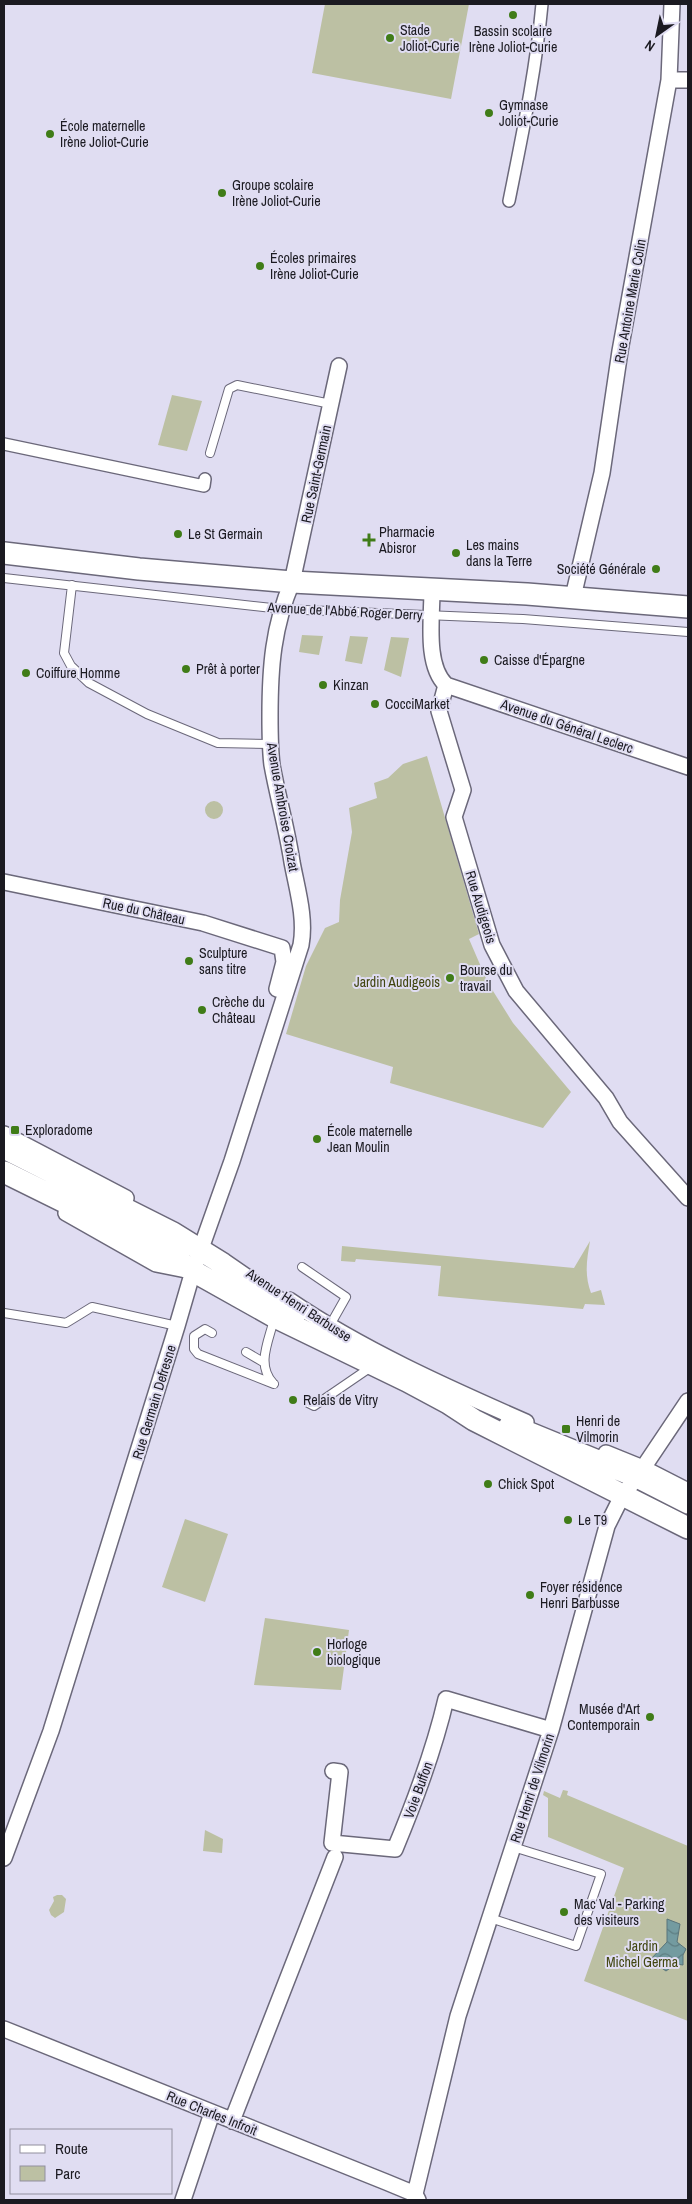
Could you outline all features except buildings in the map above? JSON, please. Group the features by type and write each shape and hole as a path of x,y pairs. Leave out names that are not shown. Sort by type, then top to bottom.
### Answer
{"main road":[{"name":"Avenue de l'Abbé Roger Derry","path":"4,553 139,569 292,582 573,597 688,607"},
{"name":"Avenue Henri Barbusse","path":"4,1148 173,1233 202,1245 304,1321 374,1364 448,1403 474,1420 688,1528"},
{"name":"Avenue Henri Barbusse","path":"4,1172 164,1252 193,1271 275,1317 326,1333"},
{"name":"Avenue Henri Barbusse","path":"448,1403 480,1412 640,1473 688,1503"}],"street":[{"path":"509,201 526,119 542,4"},
{"name":"Rue Antoine Marie Colin","path":"573,597 602,473 620,351 668,80 672,4"},
{"path":"668,80 688,80"},
{"name":"Rue Saint-Germain","path":"292,582 339,366"},
{"path":"4,444 204,486 205,480"},
{"name":"Avenue Ambroise Croizat","path":"292,582 281,609 270,668 270,744 272,765 288,833 302,939"},
{"path":"432,590 433,663 439,678 446,685"},
{"name":"Avenue du Général Leclerc","path":"446,685 688,767"},
{"name":"Rue Audigeois","path":"446,685 438,711 463,790 454,817 492,946 516,991 606,1098 620,1122 688,1198"},
{"name":"Rue du Château","path":"4,882 203,923 282,948"},
{"path":"279,1010 276,1004 275,993 284,962 282,948 302,939"},
{"name":"Rue Germain Defresne","path":"4,1858 51,1731 193,1271 232,1160 302,939"},
{"name":"Avenue Henri Barbusse","path":"4,1134 202,1245"},
{"name":"Avenue Henri Barbusse","path":"4,1182 65,1213 156,1264 193,1271"},
{"name":"Avenue Henri Barbusse","path":"326,1333 640,1473 688,1491"},
{"name":"Rue Henri de Vilmorin","path":"416,2197 458,2016 551,1730 607,1526 622,1496 640,1473 688,1401"},
{"name":"Avenue Henri Barbusse","path":"622,1496 645,1517 688,1538"},
{"name":"Voie Buffon","path":"334,1771 340,1772 332,1843 395,1849 410,1813 438,1730 446,1699 551,1730"},
{"path":"232,2121 335,1857"},
{"name":"Rue Charles Infroit","path":"4,2029 416,2197"},
{"path":"182,2200 212,2113"}],"lane":[{"path":"210,453 229,389 237,386 331,404"},
{"name":"Avenue de l'Abbé Roger Derry","path":"4,578 281,609 523,619 688,632"},
{"path":"72,586 64,653 71,666 89,683 147,714 218,743 270,744"},
{"path":"302,1267 346,1297 326,1333"},
{"path":"4,1312 66,1323 92,1308 177,1326"},
{"path":"212,1333 205,1329 194,1336 194,1349 198,1354 275,1384 266,1374 263,1362 275,1317"},
{"path":"246,1352 263,1362"},
{"path":"308,1403 314,1406 374,1364"},
{"path":"490,1918 576,1946 600,1874 514,1847"}],"green space":[{"name":"Stade Joliot-Curie","path":"325,4 469,4 451,99 312,73"},
{"path":"172,395 202,401 187,451 158,445"},
{"path":"302,635 323,636 319,655 299,652"},
{"path":"350,636 368,637 362,664 345,661"},
{"path":"391,637 409,638 401,677 384,670"},
{"name":"Jardin Audigeois","path":"427,756 479,934 469,939 488,983 513,1023 571,1092 543,1128 390,1083 393,1067 286,1034 306,966 325,928 339,922 340,900 352,832 349,808 377,798 374,783 388,778 403,764"},
{"path":"210,801 218,801 223,806 221,817 210,819 205,814 205,806"},
{"path":"590,1241 587,1279 591,1293 601,1290 605,1305 585,1304 583,1309 438,1296 441,1266 356,1259 355,1262 341,1261 342,1246 574,1268"},
{"path":"185,1519 228,1534 205,1602 162,1587"},
{"path":"265,1618 349,1630 341,1690 254,1685"},
{"name":"Jardin Michel Germa","path":"563,1790 568,1791 567,1795 688,1846 688,2021 584,1981 624,1868 548,1837 548,1798 543,1795 544,1791 560,1798"},
{"path":"205,1830 223,1839 222,1853 203,1851"},
{"path":"62,1895 66,1899 64,1912 55,1918 49,1910 54,1901 53,1897"}],"water":[{"path":"667,1919 680,1924 677,1942 686,1949 683,1955 683,1965 676,1964 666,1971 650,1960 667,1942"}],"place":[{"name":"Bassin scolaire Irène Joliot-Curie","path":"513,15"},
{"name":"Stade Joliot-Curie","path":"390,38"},
{"name":"Gymnase Joliot-Curie","path":"489,113"},
{"name":"École maternelle Irène Joliot-Curie","path":"50,134"},
{"name":"Groupe scolaire Irène Joliot-Curie","path":"222,193"},
{"name":"Écoles primaires Irène Joliot-Curie","path":"260,266"},
{"name":"Le St Germain","path":"178,534"},
{"name":"Pharmacie Abisror","path":"369,540"},
{"name":"Les mains dans la Terre","path":"456,553"},
{"name":"Société Générale","path":"656,569"},
{"name":"Caisse d'Épargne","path":"484,660"},
{"name":"Prêt à porter","path":"186,669"},
{"name":"Coiffure Homme","path":"26,673"},
{"name":"Kinzan","path":"323,685"},
{"name":"CocciMarket","path":"375,704"},
{"name":"Sculpture sans titre","path":"189,961"},
{"name":"Bourse du travail","path":"450,978"},
{"name":"Crèche du Château","path":"202,1010"},
{"name":"Exploradome","path":"15,1130"},
{"name":"École maternelle Jean Moulin","path":"317,1139"},
{"name":"Relais de Vitry","path":"293,1400"},
{"name":"Henri de Vilmorin","path":"566,1429"},
{"name":"Chick Spot","path":"488,1484"},
{"name":"Le T9","path":"568,1520"},
{"name":"Foyer résidence Henri Barbusse","path":"530,1595"},
{"name":"Horloge biologique","path":"317,1652"},
{"name":"Musée d'Art Contemporain","path":"650,1717"},
{"name":"Mac Val - Parking des visiteurs","path":"564,1912"}]}
